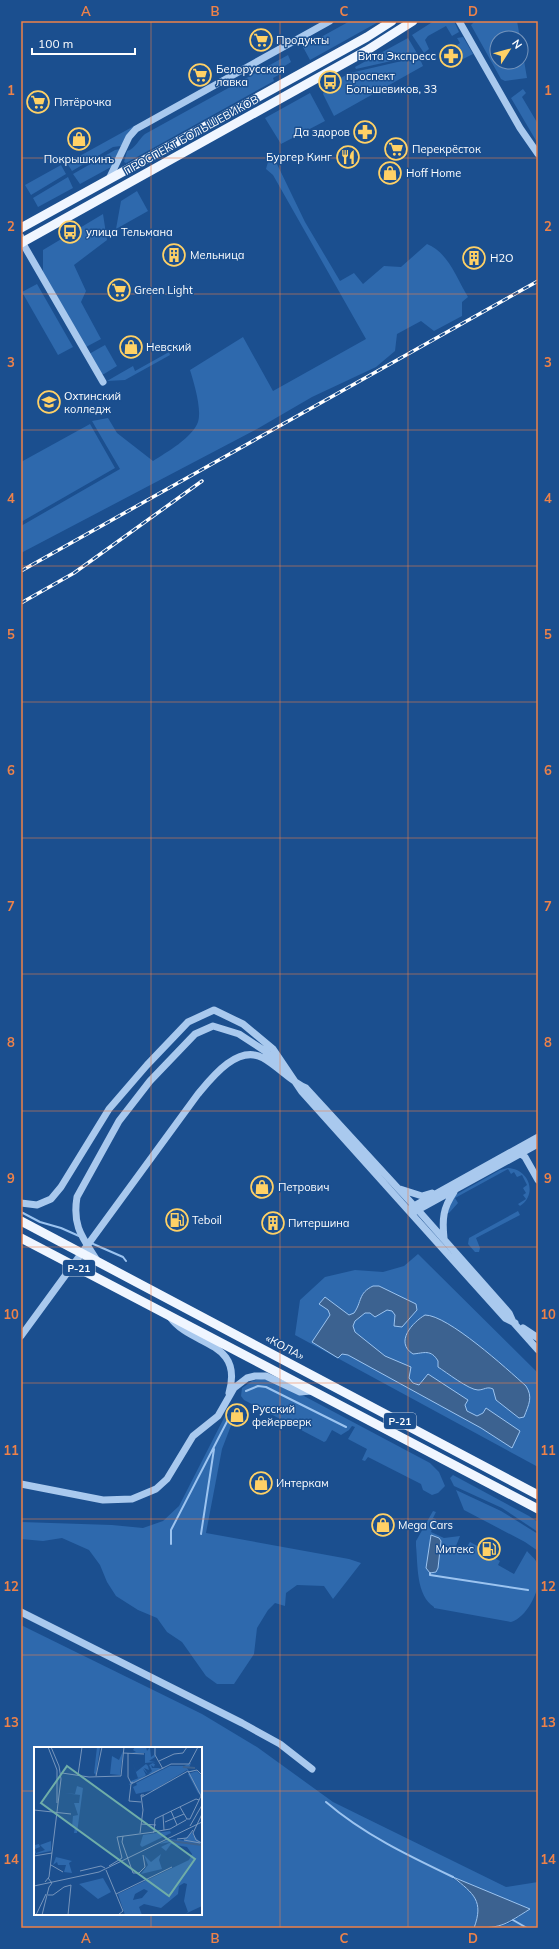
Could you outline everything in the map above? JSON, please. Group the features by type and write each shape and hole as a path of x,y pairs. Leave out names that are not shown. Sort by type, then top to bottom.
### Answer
{"main road":[{"name":"ПРОСПЕКТ БОЛЬШЕВИКОВ","path":"21,228 360,41 392,21"},
{"name":"ПРОСПЕКТ БОЛЬШЕВИКОВ","path":"21,241 371,49 413,21"},
{"path":"167,147 173,158"},
{"name":"«КОЛА»","path":"21,1221 538,1495"},
{"name":"Р-21","path":"21,1238 538,1509"}],"street":[{"path":"109,179 129,137 136,129 330,21"},
{"path":"459,21 520,128 538,154"},
{"path":"21,241 103,382"},
{"path":"21,1203 37,1205 51,1198 61,1187 109,1109 147,1064 188,1022 214,1010 243,1024 273,1049 295,1083"},
{"path":"98,1262 78,1230 75,1209 77,1197 119,1121 150,1081 195,1034 213,1026 238,1034 265,1051 505,1318 538,1338"},
{"path":"21,1336 198,1094 223,1068 238,1058 248,1055 262,1058 295,1083 306,1088 444,1238 538,1350"},
{"path":"416,1208 512,1150 538,1137"},
{"path":"408,1211 456,1190 537,1144"},
{"path":"529,1164 530,1154 537,1144"},
{"path":"512,1150 522,1153 538,1180"},
{"path":"396,1187 403,1191 422,1196 444,1190"},
{"path":"444,1238 443,1214 447,1202 456,1190"},
{"path":"170,1317 175,1324 216,1347 225,1356 233,1376 227,1399"},
{"path":"21,1484 103,1500 120,1501 144,1495 156,1489 167,1479 194,1436 218,1416 234,1388 240,1382 255,1376 271,1378 300,1392 311,1391"},
{"path":"21,1612 242,1723 280,1744 312,1769"}],"shaded area":[{"path":"350,21 380,21 310,60 303,47"},
{"path":"434,21 454,21 459,32 452,36 446,26 428,36 425,40 429,49 424,53 412,35"},
{"path":"475,21 517,21 519,30 489,30 489,57 471,25"},
{"path":"463,37 473,54 449,66 448,64 463,56 457,45 460,43 457,38"},
{"path":"408,38 418,55 356,69 355,67"},
{"path":"288,55 291,62 280,69 282,73 273,78 274,81 126,163 124,162 127,151 135,146 145,134"},
{"path":"419,57 423,66 334,116 323,94 325,89 334,84 333,82 350,73"},
{"path":"496,70 526,70 527,78 505,81 501,79"},
{"path":"523,89 526,93 522,97 538,124 538,144 511,98"},
{"path":"310,93 325,121 281,144 265,118"},
{"path":"134,126 121,146 113,147 72,171 67,163"},
{"path":"120,149 111,167 80,184 73,174 115,150"},
{"path":"268,162 277,164 305,222 340,281 354,273 363,284 384,266 401,267 427,244 441,253 456,274 468,297 462,302 462,316 434,331 421,321 397,334 395,351 376,367 312,397 257,429 21,553 21,526 120,469 92,421 108,418 117,433 153,461 185,439 195,428 198,422 198,403 190,370 243,337 273,391 366,339 273,175 266,169"},
{"path":"61,165 66,174 31,195 25,185"},
{"path":"68,177 73,188 38,207 33,198"},
{"path":"137,191 148,211 116,229 121,201"},
{"path":"103,214 107,240 74,265 86,291 81,302 101,339 86,347 43,272 43,250"},
{"path":"37,284 73,347 58,355 22,292"},
{"path":"105,345 117,366 104,374 101,374 89,354"},
{"path":"169,352 170,355 125,380 107,381 133,366 135,371"},
{"path":"90,424 115,468 21,522 21,462"},
{"path":"508,1168 515,1169 521,1173 526,1177 529,1183 529,1195 526,1201 520,1206 518,1204 526,1199 523,1195 526,1193 523,1188 527,1185 522,1175 517,1177 514,1172 511,1174 508,1169 455,1198 458,1203 449,1213 446,1213 453,1197 500,1170"},
{"path":"518,1211 520,1215 476,1238 480,1248 479,1252 475,1252 468,1244 469,1238"},
{"path":"418,1254 538,1373 538,1467 295,1335 300,1300 325,1277 355,1270 383,1272 404,1266"},
{"path":"373,1286 379,1286 416,1304 417,1310 402,1327 394,1326 395,1315 392,1311 387,1310 375,1317 370,1313 365,1313 355,1321 353,1326 355,1332 385,1356 411,1367 409,1378 413,1383 419,1385 428,1374 468,1400 465,1405 467,1411 477,1416 483,1413 486,1408 520,1431 512,1448 481,1428 348,1355 342,1354 338,1358 312,1342 330,1315 328,1310 319,1304 325,1297 349,1315 354,1313 365,1292"},
{"path":"425,1315 435,1317 462,1333 492,1356 526,1386 530,1397 524,1417 519,1418 496,1400 493,1389 487,1388 478,1390 469,1387 438,1367 438,1361 430,1353 413,1354 408,1349 405,1344 407,1333 415,1322"},
{"path":"261,1379 270,1380 287,1387 430,1463 439,1472 445,1486 438,1493 432,1495 423,1490 421,1484 368,1457 365,1461 362,1460 367,1449 348,1439 355,1427 352,1426 341,1435 332,1430 324,1442 244,1400 241,1396 242,1388 252,1381"},
{"path":"236,1407 237,1410 222,1449 206,1533 349,1559 361,1563 333,1599 324,1586 297,1585 286,1593 285,1606 275,1603 268,1610 257,1628 254,1654 234,1684 217,1684 206,1676 182,1642 167,1632 157,1618 138,1610 116,1596 107,1582 100,1565 89,1550 62,1538 43,1541 21,1539 21,1522 112,1525 143,1528 163,1521 179,1506 229,1408"},
{"path":"453,1475 538,1522 538,1532 502,1508 454,1486 450,1478"},
{"path":"456,1490 501,1511 538,1534 538,1551 525,1542 464,1510"},
{"path":"433,1511 436,1512 433,1518 436,1519 431,1532 444,1538 460,1536 456,1546 465,1550 470,1542 485,1550 483,1552 500,1561 498,1565 514,1574 527,1551 537,1563 539,1579 534,1597 524,1613 511,1622 434,1608 428,1602 419,1580 416,1541"},
{"path":"431,1535 439,1538 441,1541 438,1568 436,1572 430,1573 426,1568"},
{"path":"21,1625 202,1714 257,1747 333,1802 506,1887 538,1882 538,1928 495,1928 510,1923 529,1909 454,1879 467,1889 476,1899 478,1911 474,1928 21,1928"},
{"path":"453,1877 530,1909 504,1924 492,1927 474,1928 478,1911 475,1899 467,1888"}],"waterway":[{"path":"21,1212 40,1222 61,1228 79,1236"},
{"path":"91,1243 123,1257 126,1261"},
{"path":"246,1391 258,1386 266,1387 346,1427"},
{"path":"171,1544 171,1530 233,1410"},
{"path":"201,1534 214,1449"},
{"path":"430,1573 430,1575 528,1590"},
{"path":"326,1802 340,1814 387,1844 453,1877"},
{"path":"513,1920 527,1928"}],"railway":[{"path":"21,571 538,281"},
{"path":"21,603 74,573 202,481"}],"place":[{"name":"Продукты","path":"261,40"},
{"name":"Вита Экспресс","path":"451,56"},
{"name":"Белорусская лавка","path":"200,75"},
{"name":"проспект Большевиков, 33","path":"330,82"},
{"name":"Пятёрочка","path":"38,102"},
{"name":"Да здоров","path":"365,132"},
{"name":"Покрышкинъ","path":"79,139"},
{"name":"Перекрёсток","path":"396,149"},
{"name":"Бургер Кинг","path":"348,157"},
{"name":"Hoff Home","path":"390,173"},
{"name":"улица Тельмана","path":"70,232"},
{"name":"Мельница","path":"174,255"},
{"name":"H2O","path":"474,258"},
{"name":"Green Light","path":"119,290"},
{"name":"Невский","path":"131,347"},
{"name":"Охтинский колледж","path":"49,402"},
{"name":"Петрович","path":"262,1187"},
{"name":"Teboil","path":"177,1220"},
{"name":"Питершина","path":"273,1223"},
{"name":"Русский фейерверк","path":"237,1415"},
{"name":"Интеркам","path":"261,1483"},
{"name":"Mega Cars","path":"383,1525"},
{"name":"Митекс","path":"489,1549"}]}
